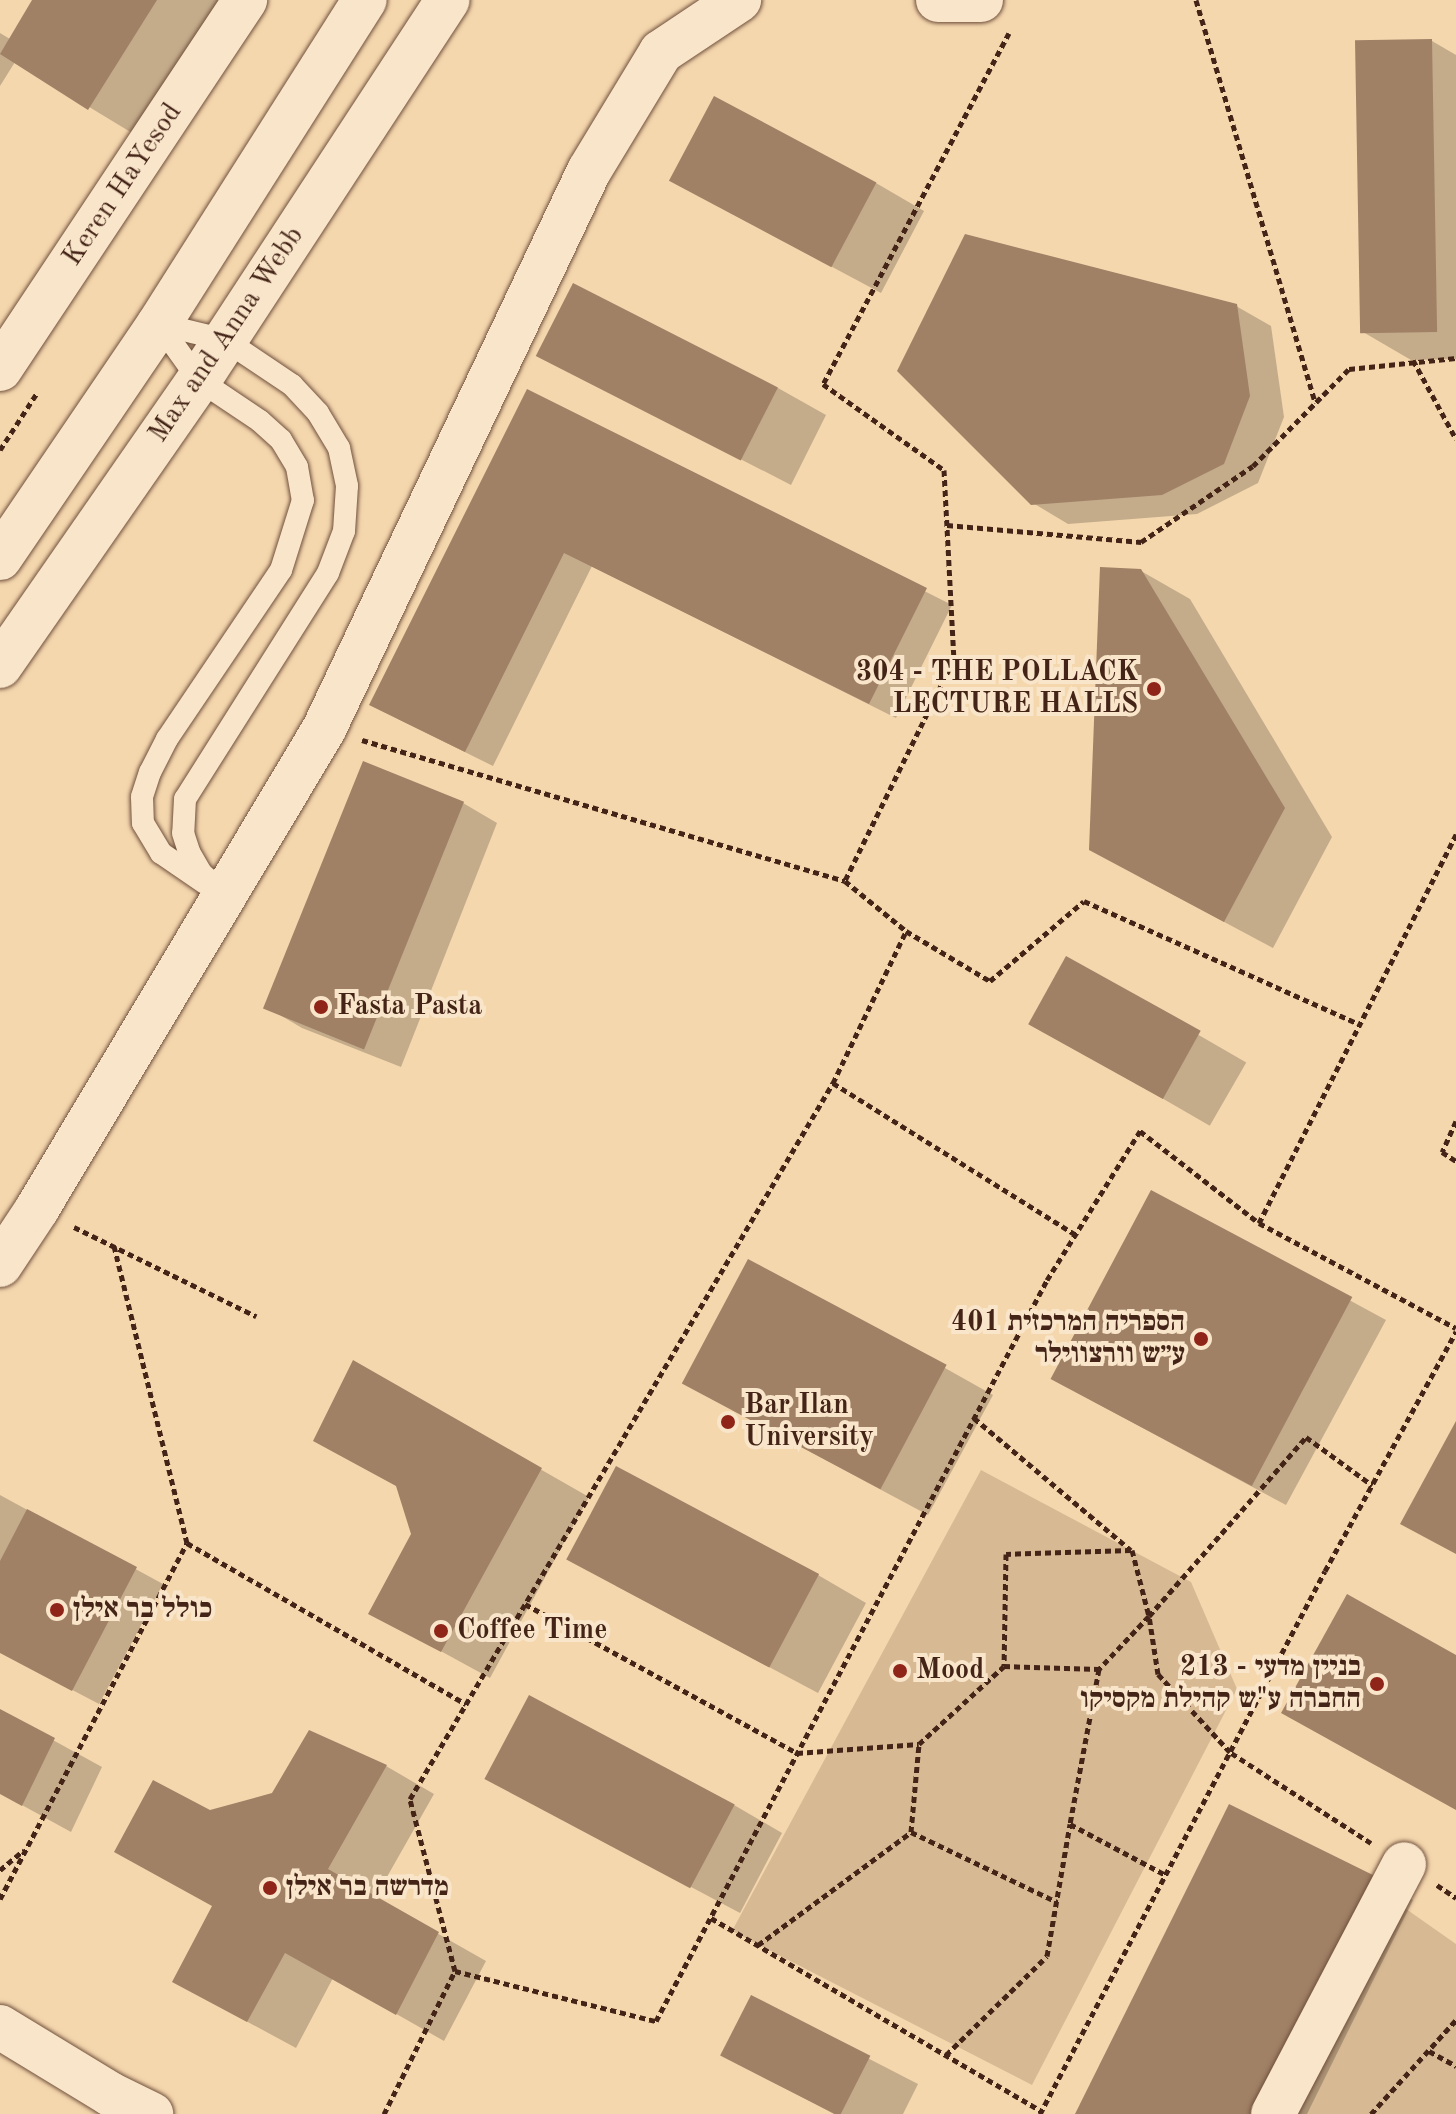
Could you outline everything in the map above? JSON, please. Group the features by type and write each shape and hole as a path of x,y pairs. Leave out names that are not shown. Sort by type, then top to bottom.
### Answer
{"street":[{"name":"Keren HaYesod","path":"0,369 245,0"},
{"path":"0,558 159,324 365,0"},
{"name":"Max and Anna Webb","path":"0,666 199,380 448,0"},
{"path":"0,1265 37,1209 223,893 324,729 589,171 661,52 739,0"},
{"path":"938,0 996,14"},
{"path":"1273,2114 1404,1864"},
{"path":"0,2027 110,2094 151,2114"}],"lane":[{"path":"159,324 225,340 292,385 318,413 339,448 347,486 344,531 328,573 185,799 183,833 189,852 201,873 223,893"},
{"path":"159,324 199,380 260,421 281,440 297,467 303,500 281,570 167,739 150,772 142,797 143,823 161,853 183,871 223,893"}],"path":[{"path":"1196,0 1315,403"},
{"path":"845,881 954,659 944,470 823,384 996,14"},
{"path":"947,525 1141,542 1253,466 1349,369 1413,360 1456,358"},
{"path":"1413,360 1456,439"},
{"path":"324,729 845,881 906,931 990,981 1084,901 1359,1024"},
{"path":"1259,1223 1456,834"},
{"path":"384,2114 455,1971 410,1799 833,1083 906,931"},
{"path":"833,1083 1076,1234"},
{"path":"1456,1121 1442,1152 1456,1161"},
{"path":"455,1971 656,2021 710,1918 797,1753 1047,1280 1140,1131 1259,1223 1456,1330 1041,2113 710,1918"},
{"path":"37,1209 256,1316"},
{"path":"0,1899 187,1543 114,1246"},
{"path":"974,1418 1131,1550 1149,1616 1158,1674 1230,1752 1456,1898"},
{"path":"946,2055 1047,1956 1099,1669 1306,1437 1372,1485"},
{"path":"187,1543 466,1704"},
{"path":"1004,1666 1006,1554 1131,1550"},
{"path":"525,1604 797,1753 919,1744 1004,1666 1099,1669"},
{"path":"758,1945 911,1832 919,1744"},
{"path":"1070,1824 1166,1875"},
{"path":"911,1832 1057,1902"},
{"path":"0,1870 27,1848"},
{"path":"1371,2114 1456,2020"},
{"path":"1429,2051 1456,2066"}],"shaded area":[{"path":"981,1470 1191,1582 1237,1689 1032,2085 732,1931"},
{"path":"1399,1904 1456,1944 1456,2114 1281,2114"}],"building":[{"path":"32,0 157,0 88,110 0,54"},
{"path":"1432,39 1437,332 1360,333 1355,40"},
{"path":"714,96 876,182 831,267 669,181"},
{"path":"965,234 1237,304 1250,396 1224,464 1162,495 1031,505 897,371"},
{"path":"573,283 778,387 741,460 536,356"},
{"path":"527,389 927,588 869,704 564,553 465,752 369,705"},
{"name":"304 - THE POLLACK LECTURE HALLS","path":"1100,567 1141,569 1285,808 1224,922 1089,850"},
{"path":"363,761 464,802 364,1049 263,1009"},
{"path":"1066,956 1201,1031 1163,1099 1028,1024"},
{"name":"401 הספריה המרכזית ע״ש וורצווילר","path":"1151,1190 1352,1297 1252,1486 1051,1379"},
{"path":"748,1259 947,1365 880,1489 682,1383"},
{"path":"353,1360 542,1468 441,1652 368,1614 411,1534 396,1486 313,1441"},
{"path":"1456,1421 1456,1554 1400,1524"},
{"path":"616,1466 819,1574 769,1668 566,1560"},
{"name":"כולל בר אילן","path":"27,1509 137,1567 72,1691 0,1653 0,1561"},
{"name":"213 - בניין מדעי החברה ע\"ש קהילת מקסיקו","path":"1347,1594 1456,1655 1456,1810 1281,1713"},
{"path":"529,1695 735,1804 690,1888 484,1779"},
{"path":"0,1709 55,1738 22,1806 0,1794"},
{"name":"מדרשה בר אילן","path":"309,1730 387,1765 328,1869 439,1932 396,2015 285,1953 247,2022 172,1982 212,1906 114,1852 153,1780 210,1810 272,1793"},
{"path":"1229,1804 1379,1878 1262,2114 1075,2114"},
{"path":"751,1995 870,2056 841,2114 835,2114 720,2056"}],"place":[{"name":"304 - THE POLLACK LECTURE HALLS","path":"1154,689"},
{"name":"Fasta Pasta","path":"321,1007"},
{"name":"401 הספריה המרכזית ע״ש וורצווילר","path":"1201,1339"},
{"name":"Bar Ilan University","path":"728,1422"},
{"name":"כולל בר אילן","path":"57,1610"},
{"name":"Coffee Time","path":"441,1631"},
{"name":"Mood","path":"900,1671"},
{"name":"213 - בניין מדעי החברה ע\"ש קהילת מקסיקו","path":"1377,1684"},
{"name":"מדרשה בר אילן","path":"270,1888"}]}
